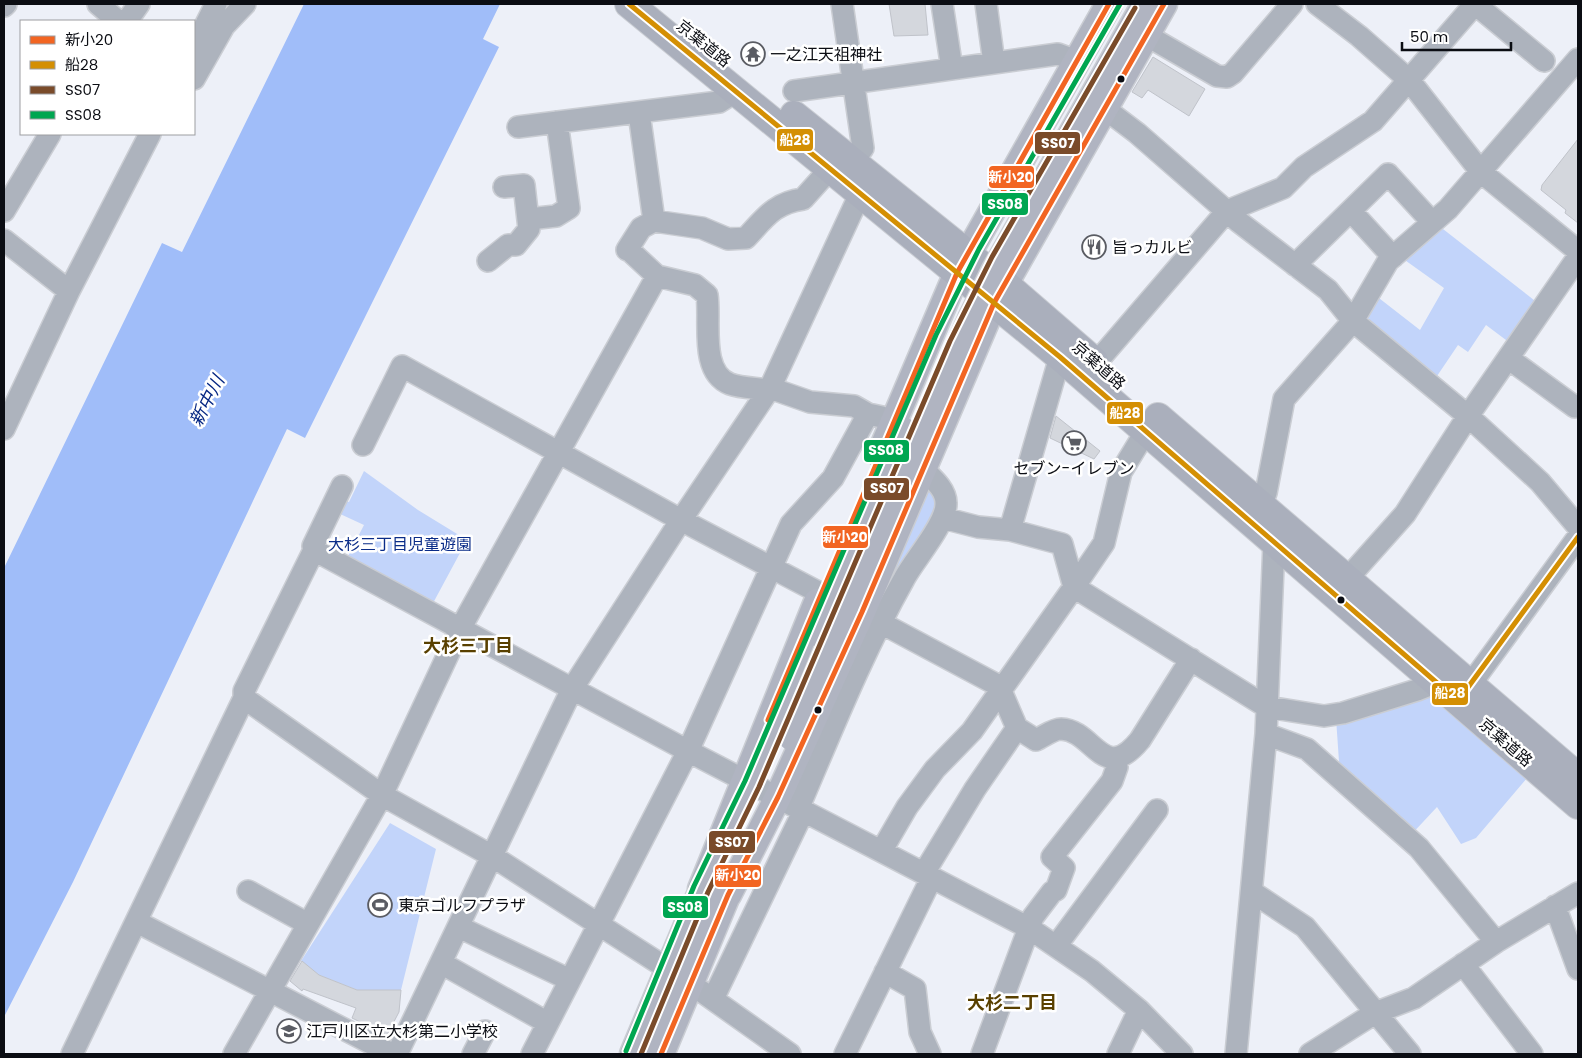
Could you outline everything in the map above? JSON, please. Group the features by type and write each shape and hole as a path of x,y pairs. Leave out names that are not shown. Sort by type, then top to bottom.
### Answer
{"highway":[{"name":"京葉道路","path":"629,4 732,88 841,165 860,194 962,264"},
{"name":"京葉道路","path":"655,4 841,165 962,264 1000,294 1096,363 1347,579 1578,805"},
{"name":"京葉道路","path":"1000,294 1060,357 1274,543 1443,674"},
{"name":"京葉道路","path":"1464,693 1578,777"}],"main road":[{"path":"633,1054 701,889 774,795 820,593 962,264 1109,4"},
{"path":"774,795 783,734 962,297 985,253 1129,4"},
{"path":"783,734 995,270 1145,4"},
{"path":"661,1054 728,895 774,795 870,617 923,469 1000,294 1164,4"}],"street":[{"path":"98,4 117,20"},
{"path":"128,20 139,4"},
{"path":"195,46 216,4"},
{"path":"195,78 224,26 245,4"},
{"path":"842,4 863,148 803,199 785,202 779,206 746,238 728,239 702,228 654,222 641,228 629,250 657,276 695,285 707,295 708,346 712,361 721,378 733,385 769,389 810,402 854,406 868,414 894,420"},
{"path":"942,4 952,69"},
{"path":"986,4 994,63"},
{"path":"1146,35 1217,76 1226,77 1233,72 1292,4"},
{"path":"1317,4 1359,36 1409,80 1481,172 1578,251"},
{"path":"1096,363 1227,211 1283,188 1304,167 1372,121 1475,4 1544,61"},
{"path":"794,91 1058,54 1077,61"},
{"path":"1258,502 1266,493 1284,399 1353,321 1388,261 1448,208 1578,59"},
{"path":"518,127 719,102 727,97 732,88"},
{"path":"1104,108 1136,133 1239,222 1328,290 1353,321 1468,416 1540,482 1578,527"},
{"path":"639,113 654,222"},
{"path":"529,219 556,216 569,208 557,122"},
{"path":"4,211 49,135"},
{"path":"4,429 69,291 149,135"},
{"path":"1295,265 1388,174 1432,222"},
{"path":"488,261 508,245 516,245 529,229 524,184 504,187"},
{"path":"397,1054 572,689 681,520 769,389 860,194"},
{"path":"1351,211 1393,257"},
{"path":"4,240 69,291"},
{"path":"1347,579 1405,514 1468,416 1578,257"},
{"path":"234,1054 382,795 460,629 657,276"},
{"path":"1010,530 1060,357"},
{"path":"1508,358 1575,407"},
{"path":"363,445 402,366 681,520 820,593"},
{"path":"532,1054 688,751 791,524 833,478 868,414"},
{"path":"882,850 907,807 935,769 972,731 1104,543 1120,472 1146,431"},
{"path":"923,469 942,489 946,503 943,518 912,563 870,617 1002,689 1017,728 1036,740 1058,729 1070,732 1104,754 1113,758 1122,757 1130,752 1140,740 1191,659"},
{"path":"72,1054 244,698 244,691 314,550 313,546 342,486"},
{"path":"943,518 978,527 1010,530 1062,544 1074,587 1267,706 1316,715 1343,713 1443,674"},
{"path":"1464,693 1578,537"},
{"path":"1236,1054 1266,734 1274,543"},
{"path":"314,550 688,751 882,850 1029,928 1092,971 1139,1010 1182,1054"},
{"path":"244,698 382,795 492,856 668,969"},
{"path":"845,1054 885,972 928,875 975,789 1017,728"},
{"path":"1266,734 1307,749 1418,848 1496,942"},
{"path":"982,1054 1032,917 1052,892 1056,890 1064,868 1052,857 1112,781 1117,767 1113,758"},
{"path":"713,999 774,795"},
{"path":"1056,946 1157,810"},
{"path":"248,891 308,924"},
{"path":"1252,892 1305,927 1374,1013 1410,1054"},
{"path":"1320,1052 1374,1013 1414,998 1496,942 1578,893"},
{"path":"1555,906 1578,969"},
{"path":"137,922 392,1054"},
{"path":"459,927 570,980"},
{"path":"441,963 548,1023"},
{"path":"1463,964 1532,1054"},
{"path":"885,972 915,989 920,1032 930,1054"},
{"path":"691,984 790,1054"},
{"path":"1118,1054 1139,1010"},
{"path":"473,1054 484,1031"}],"green space":[{"path":"1443,229 1539,304 1510,343 1486,325 1468,352 1458,345 1435,379 1363,317 1375,295 1420,330 1444,288 1402,258"},
{"name":"大杉三丁目児童遊園","path":"364,471 418,510 467,540 432,605 347,558 364,525 338,513 344,500 349,502"},
{"path":"926,476 940,502 879,618 867,612"},
{"path":"1430,690 1533,771 1476,838 1461,844 1437,807 1409,837 1340,776 1336,718"},
{"name":"東京ゴルフプラザ","path":"390,823 436,849 401,990 357,990 319,975 301,961"}],"water":[{"name":"新中川","path":"304,4 500,4 483,39 499,47 305,438 287,429 73,882 4,1017 4,568 162,243 182,252"}],"building":[{"path":"889,4 925,4 928,35 894,36"},
{"path":"1153,57 1205,89 1189,116 1148,90 1142,98 1132,92"},
{"path":"1578,139 1578,223 1565,213 1566,210 1541,190 1542,185"},
{"name":"セブン-イレブン","path":"1056,416 1100,451 1094,459 1050,438"},
{"path":"302,961 319,975 357,990 401,990 399,1012 387,1035 352,1018 356,1008 303,989 302,991 290,981"}],"transit line":[{"name":"船28","path":"629,4 1060,357 1458,701 1578,537"},
{"name":"新小20","path":"768,720 957,273 1109,4"},
{"name":"SS08","path":"626,1051 694,886 745,781 936,335 979,249 1120,4"},
{"name":"新小20","path":"661,1054 728,895 778,797 862,612 994,303 1164,4"},
{"name":"SS07","path":"641,1054 708,892 759,787 950,341 992,257 1135,8"}],"place":[{"name":"一之江天祖神社","path":"753,54"},
{"name":"旨っカルビ","path":"1094,247"},
{"name":"セブン-イレブン","path":"1074,443"},
{"name":"東京ゴルフプラザ","path":"380,905"},
{"name":"江戸川区立大杉第二小学校","path":"289,1031"}],"district":[{"name":"大杉三丁目","path":"468,646"},
{"name":"大杉二丁目","path":"1012,1003"}]}
